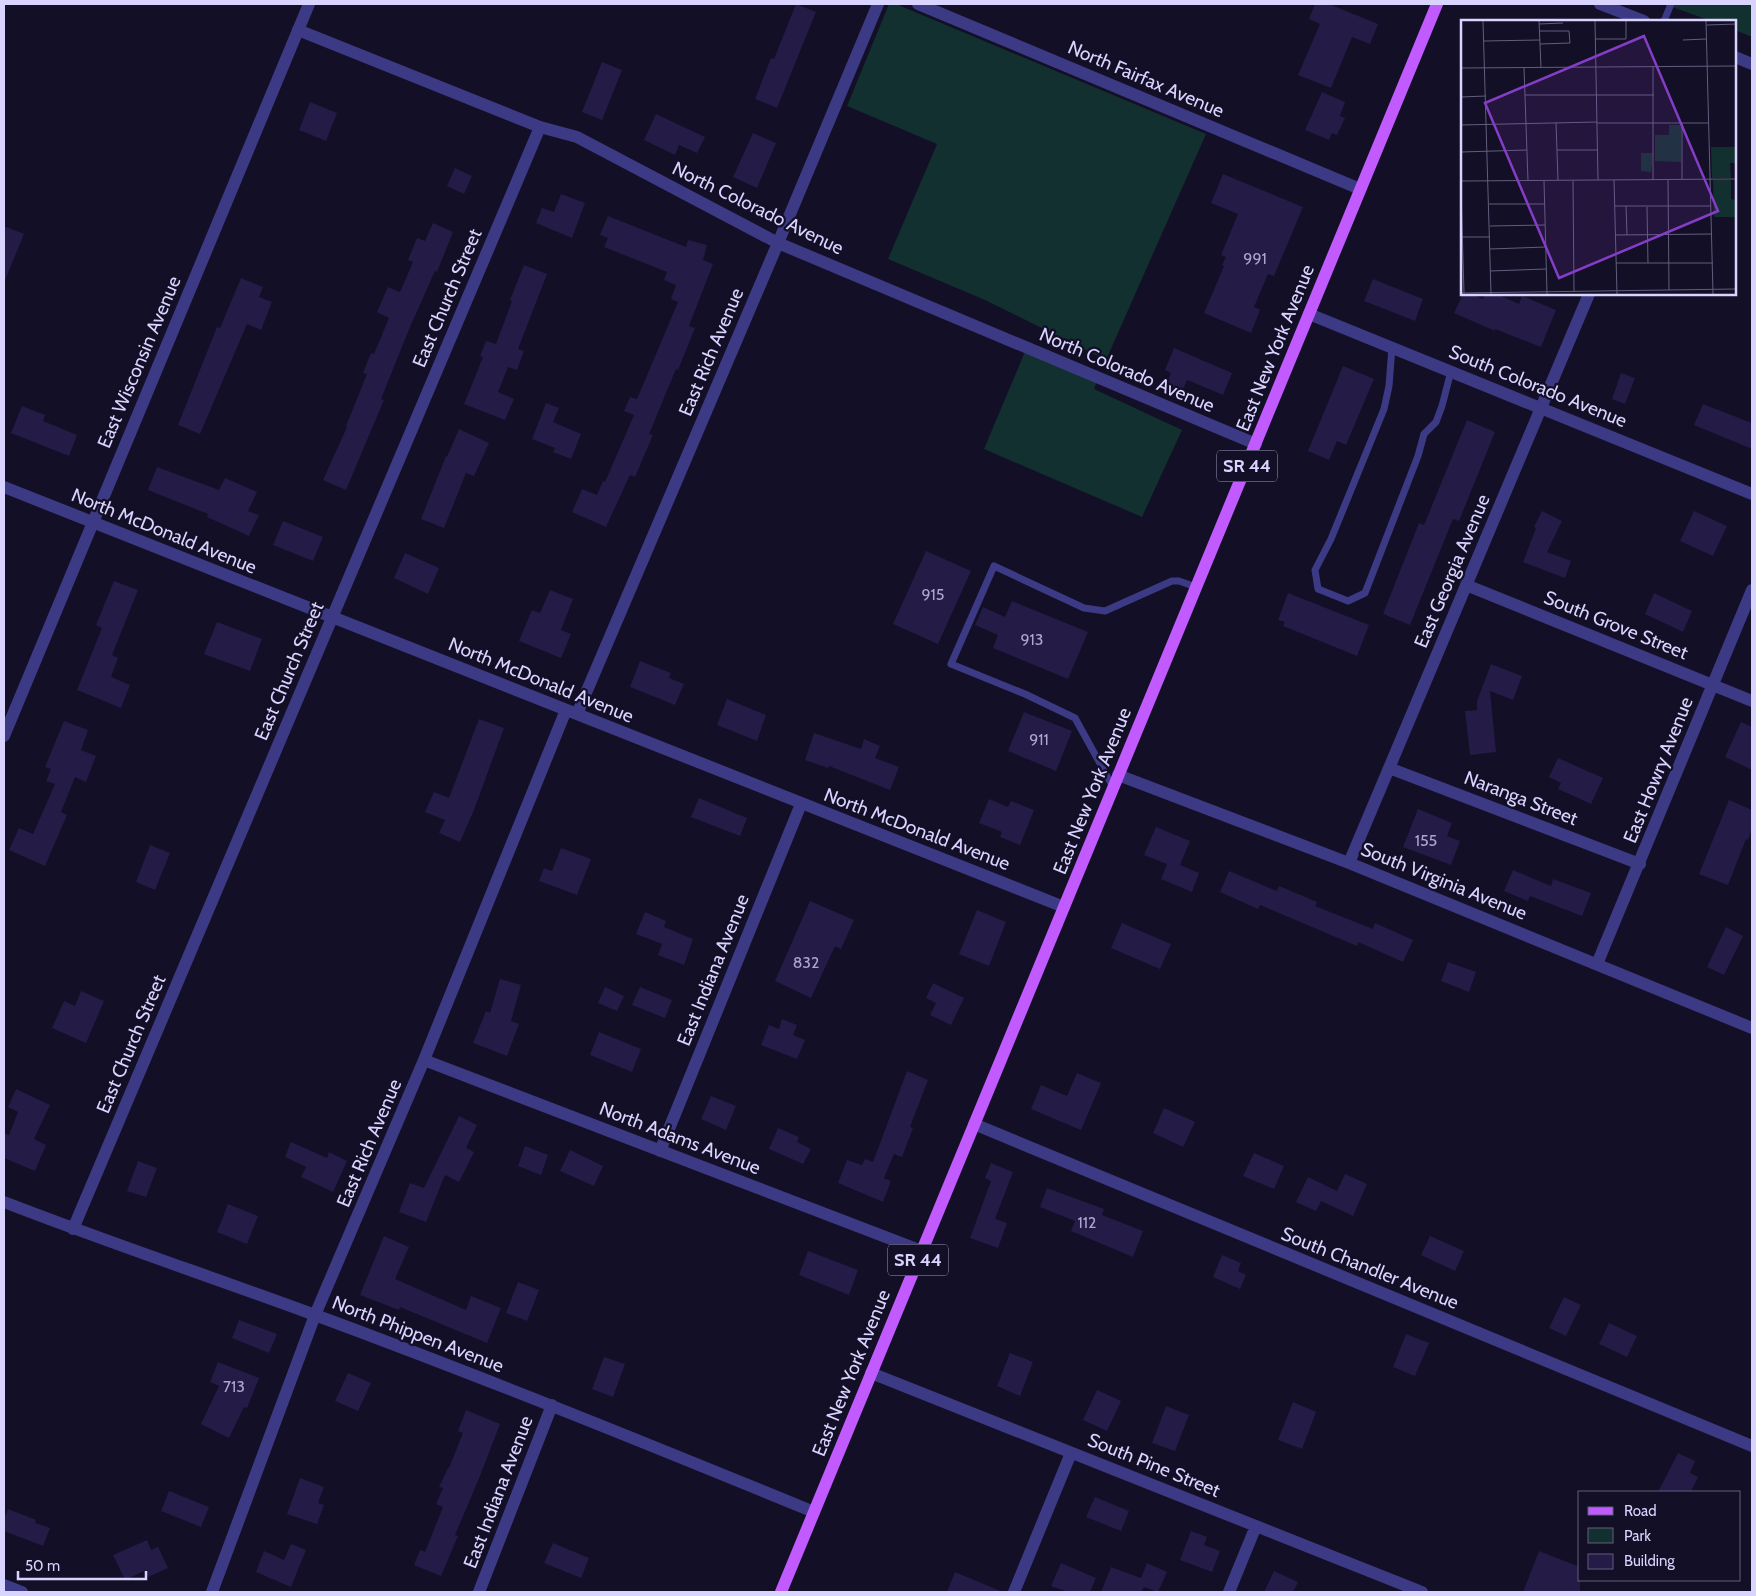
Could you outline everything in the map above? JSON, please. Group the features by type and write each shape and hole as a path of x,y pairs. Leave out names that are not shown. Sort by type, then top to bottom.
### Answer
{"main road":[{"name":"East New York Avenue","path":"781,1592 1437,4"}],"street":[{"name":"East Wisconsin Avenue","path":"4,736 309,4"},
{"name":"East Rich Avenue","path":"212,1592 315,1315 572,712 778,243 878,4"},
{"name":"North Fairfax Avenue","path":"918,4 1360,189"},
{"path":"1600,4 1641,20"},
{"name":"North Colorado Avenue","path":"298,30 540,127 577,137 778,243 1256,444"},
{"path":"1736,57 1752,64"},
{"name":"East Church Street","path":"73,1229 540,127"},
{"name":"East Georgia Avenue","path":"1349,863 1589,295"},
{"name":"South Colorado Avenue","path":"1309,314 1752,494"},
{"name":"North McDonald Avenue","path":"4,487 1064,907"},
{"name":"South Grove Street","path":"1466,585 1752,701"},
{"name":"East Howry Avenue","path":"1597,964 1752,590"},
{"name":"Naranga Street","path":"1389,768 1640,864"},
{"name":"South Virginia Avenue","path":"1116,781 1349,863 1752,1028"},
{"name":"East Indiana Avenue","path":"660,1151 801,804"},
{"name":"North Adams Avenue","path":"424,1060 922,1251"},
{"name":"South Chandler Avenue","path":"974,1124 1752,1446"},
{"name":"North Phippen Avenue","path":"4,1202 73,1229 315,1315 552,1405 814,1512"},
{"name":"South Pine Street","path":"871,1373 1422,1592"},
{"name":"East Indiana Avenue","path":"479,1592 552,1405"},
{"path":"1014,1592 1071,1453"},
{"path":"1229,1592 1256,1526"},
{"path":"4,1585 22,1592"}],"lane":[{"path":"1664,20 1671,4"},
{"path":"1392,347 1389,386 1384,409 1330,539 1315,570 1318,589 1325,592 1348,601 1365,593 1418,456 1424,434 1436,422 1451,371"},
{"path":"1116,781 1075,718 952,664 955,655 994,566 1084,608 1105,611 1172,581 1179,581 1196,587"}],"green space":[{"path":"889,4 896,4 1206,134 1106,360 985,300 888,259 937,144 847,106"},
{"path":"1664,4 1752,4 1752,37 1736,30 1736,20 1708,20"},
{"path":"1029,342 1099,376 1094,389 1182,430 1142,517 984,449"}],"building":[{"path":"796,4 816,12 777,108 755,99 771,58 774,59"},
{"path":"1315,4 1329,4 1378,24 1370,44 1352,37 1331,88 1298,75 1320,24 1309,19"},
{"path":"602,62 622,70 602,120 582,112"},
{"path":"1322,92 1345,102 1340,116 1345,118 1337,135 1332,133 1329,140 1305,130"},
{"path":"310,102 337,113 326,141 299,130"},
{"path":"656,114 705,137 697,153 679,145 675,155 644,140"},
{"path":"753,133 776,143 757,188 733,177"},
{"path":"455,168 472,176 464,194 447,186"},
{"path":"1223,174 1303,207 1274,276 1268,274 1254,307 1260,310 1251,333 1204,313 1224,266 1222,265 1226,257 1221,255 1238,214 1211,203"},
{"path":"561,194 585,203 572,238 536,223 542,208 554,212"},
{"path":"608,216 686,247 688,240 707,245 703,260 713,264 689,326 695,328 649,434 653,435 635,477 630,475 606,527 572,512 582,489 597,495 603,481 605,482 634,415 624,411 630,397 637,399 678,302 671,299 676,285 664,280 667,272 604,247 608,238 600,235"},
{"path":"433,223 453,232 437,272 435,271 410,327 381,399 384,400 346,490 323,480 347,427 367,374 363,373 371,353 374,354 389,318 377,312 388,287 400,292 413,262 408,260 417,238 425,241"},
{"path":"4,226 24,234 4,283"},
{"path":"524,265 547,274 518,349 524,351 517,370 508,367 498,392 514,399 505,420 464,404 483,357 480,356 486,341 496,344 512,301 510,300"},
{"path":"241,278 263,287 259,297 272,302 261,330 247,324 200,434 178,425 217,327 220,328"},
{"path":"1373,279 1423,299 1415,321 1364,301"},
{"path":"1463,295 1473,295 1483,299 1485,295 1498,295 1519,304 1522,296 1556,310 1541,347 1495,329 1495,331 1454,313"},
{"path":"1174,348 1232,373 1223,395 1187,380 1181,394 1165,388 1171,373 1165,370"},
{"path":"1343,366 1374,379 1346,445 1337,441 1329,460 1308,451"},
{"path":"1621,373 1635,378 1625,404 1612,399"},
{"path":"546,403 559,408 553,422 581,434 571,459 553,452 555,448 532,439"},
{"path":"1703,404 1752,423 1752,449 1694,425"},
{"path":"22,406 45,415 43,421 77,435 69,456 11,433"},
{"path":"1467,420 1495,432 1459,521 1453,519 1410,625 1383,614 1419,523 1424,525"},
{"path":"459,429 489,443 474,476 466,473 444,528 421,519"},
{"path":"157,467 219,490 225,478 257,492 248,511 259,515 249,536 207,517 208,514 148,490"},
{"path":"1542,511 1562,521 1547,552 1571,561 1565,578 1523,562 1536,528 1534,527"},
{"path":"1694,511 1727,526 1713,556 1680,541"},
{"path":"283,521 323,537 313,561 273,545"},
{"path":"926,551 971,571 938,644 893,624"},
{"path":"405,553 439,568 428,594 394,578"},
{"path":"114,581 138,590 112,655 118,658 111,677 130,685 121,708 77,690 102,628 96,625"},
{"path":"550,590 573,599 561,630 571,634 561,658 519,641 532,610 540,613"},
{"path":"1288,593 1369,625 1357,656 1283,626 1285,622 1278,620"},
{"path":"1654,593 1692,611 1683,632 1645,614"},
{"path":"1012,601 1088,632 1068,679 993,648 998,635 975,625 983,607 1005,617"},
{"path":"217,622 262,639 250,671 204,654"},
{"path":"640,661 671,673 669,678 684,684 675,705 630,687"},
{"path":"1491,664 1522,676 1513,700 1490,691 1496,752 1470,755 1465,711 1477,710 1477,701"},
{"path":"727,699 766,715 757,741 717,725"},
{"path":"1024,712 1072,731 1056,771 1008,751"},
{"path":"479,719 504,728 474,810 460,842 439,833 445,820 425,812 434,792 449,798"},
{"path":"64,721 88,730 81,750 96,756 86,782 75,777 61,812 67,815 45,866 9,850 19,828 33,834 55,784 46,781 51,769 45,767"},
{"path":"1741,722 1752,727 1752,770 1725,757"},
{"path":"814,733 861,749 864,739 880,746 875,758 899,767 890,790 829,766 828,768 805,760"},
{"path":"1558,758 1603,778 1591,804 1558,789 1561,783 1549,777"},
{"path":"699,798 747,818 740,836 691,817"},
{"path":"989,799 1008,807 1011,801 1034,810 1020,845 1000,837 1002,832 979,823"},
{"path":"1729,800 1752,810 1752,829 1748,840 1746,839 1728,885 1699,874"},
{"path":"1418,809 1452,823 1447,836 1460,841 1451,865 1403,847"},
{"path":"1156,827 1190,841 1180,865 1199,873 1192,892 1161,879 1167,864 1144,855"},
{"path":"150,845 170,853 155,890 136,882"},
{"path":"561,848 591,859 577,895 539,881 544,868 552,871"},
{"path":"1513,870 1551,886 1553,879 1591,893 1582,916 1530,896 1528,901 1504,891"},
{"path":"1229,871 1277,891 1279,886 1317,902 1315,906 1373,929 1375,923 1413,940 1403,962 1358,942 1357,946 1260,905 1258,909 1220,892"},
{"path":"810,901 854,920 841,949 835,946 811,998 775,981"},
{"path":"977,910 1006,922 989,966 959,954"},
{"path":"645,912 666,921 664,927 693,939 684,965 658,955 662,944 636,934"},
{"path":"1122,923 1171,944 1160,969 1111,948"},
{"path":"1726,927 1743,936 1724,975 1707,967"},
{"path":"1448,962 1476,972 1469,992 1441,981"},
{"path":"500,979 521,985 511,1021 519,1024 507,1056 473,1043 486,1011 490,1013"},
{"path":"933,983 964,998 951,1025 930,1015 936,1003 926,998"},
{"path":"605,987 624,996 617,1011 598,1003"},
{"path":"640,987 672,1000 665,1018 632,1005"},
{"path":"81,991 104,1001 86,1043 52,1028 64,1001 75,1006"},
{"path":"782,1019 797,1025 793,1035 805,1040 797,1059 761,1045 769,1025 779,1029"},
{"path":"599,1032 641,1049 632,1072 590,1055"},
{"path":"907,1071 928,1080 910,1127 913,1128 902,1157 894,1154 884,1178 891,1181 883,1202 838,1183 847,1160 862,1165 865,1159 873,1162"},
{"path":"1077,1073 1101,1083 1081,1130 1031,1109 1041,1085 1067,1096"},
{"path":"16,1089 50,1105 34,1139 46,1145 35,1171 4,1158 4,1133 9,1135 18,1112 8,1107"},
{"path":"711,1096 736,1106 726,1130 701,1119"},
{"path":"1164,1108 1195,1122 1183,1147 1153,1133"},
{"path":"459,1116 477,1125 466,1148 474,1152 459,1182 445,1175 426,1222 399,1212 410,1183 424,1188"},
{"path":"778,1128 799,1137 797,1142 811,1149 803,1164 769,1149"},
{"path":"291,1142 327,1158 329,1152 347,1161 333,1192 301,1177 306,1167 285,1157"},
{"path":"525,1146 548,1155 541,1175 518,1166"},
{"path":"570,1150 603,1166 594,1186 560,1171"},
{"path":"1254,1153 1284,1166 1274,1189 1243,1176"},
{"path":"138,1161 157,1168 146,1197 127,1191"},
{"path":"991,1163 1013,1172 995,1219 1007,1223 998,1248 970,1238 991,1181 985,1178"},
{"path":"1345,1174 1367,1184 1353,1216 1321,1201 1316,1211 1296,1202 1308,1177 1337,1191"},
{"path":"1047,1188 1104,1209 1102,1215 1143,1231 1133,1257 1071,1231 1075,1221 1040,1207"},
{"path":"228,1204 258,1216 247,1244 217,1232"},
{"path":"384,1236 409,1247 395,1279 466,1310 471,1296 501,1308 487,1343 400,1307 399,1310 360,1295"},
{"path":"1430,1236 1464,1251 1455,1271 1421,1255"},
{"path":"808,1251 858,1270 849,1295 799,1275"},
{"path":"1222,1255 1241,1263 1238,1271 1246,1275 1240,1289 1213,1277"},
{"path":"518,1282 539,1290 527,1321 506,1313"},
{"path":"1564,1297 1581,1305 1566,1336 1549,1328"},
{"path":"239,1320 277,1334 269,1353 232,1338"},
{"path":"1609,1323 1637,1336 1627,1357 1599,1344"},
{"path":"1406,1334 1429,1343 1415,1376 1393,1367"},
{"path":"1010,1353 1033,1362 1020,1396 997,1386"},
{"path":"604,1357 625,1364 613,1397 592,1389"},
{"path":"218,1362 259,1378 247,1408 244,1407 229,1438 201,1424 219,1386 210,1382"},
{"path":"348,1373 371,1383 358,1411 335,1401"},
{"path":"1097,1390 1121,1401 1107,1431 1083,1420"},
{"path":"1293,1402 1316,1412 1302,1449 1278,1440"},
{"path":"1166,1406 1189,1415 1175,1451 1152,1443"},
{"path":"466,1410 500,1424 455,1535 458,1536 441,1576 414,1565 420,1550 425,1552 443,1507 436,1504 443,1488 439,1487 463,1433 458,1431"},
{"path":"1678,1453 1695,1461 1690,1473 1698,1477 1691,1491 1659,1491"},
{"path":"300,1478 324,1487 318,1503 324,1505 317,1524 287,1514"},
{"path":"169,1491 209,1507 201,1527 161,1511"},
{"path":"1095,1497 1129,1511 1121,1531 1086,1517"},
{"path":"8,1509 36,1520 35,1523 50,1528 43,1546 4,1531 4,1519"},
{"path":"1191,1531 1207,1537 1204,1545 1220,1551 1212,1572 1180,1560"},
{"path":"147,1540 151,1550 158,1547 168,1568 148,1577 146,1570 125,1580 113,1555"},
{"path":"553,1543 589,1558 581,1578 544,1563"},
{"path":"291,1544 306,1550 291,1587 256,1572 264,1551 284,1560"},
{"path":"1539,1551 1578,1566 1580,1592 1523,1592"},
{"path":"1061,1563 1096,1578 1090,1592 1068,1592 1051,1586"},
{"path":"1147,1563 1167,1572 1158,1592 1144,1587 1141,1592 1101,1592 1111,1567 1141,1578"},
{"path":"1274,1571 1298,1582 1293,1592 1264,1592"},
{"path":"955,1572 1003,1592 947,1592"}]}
